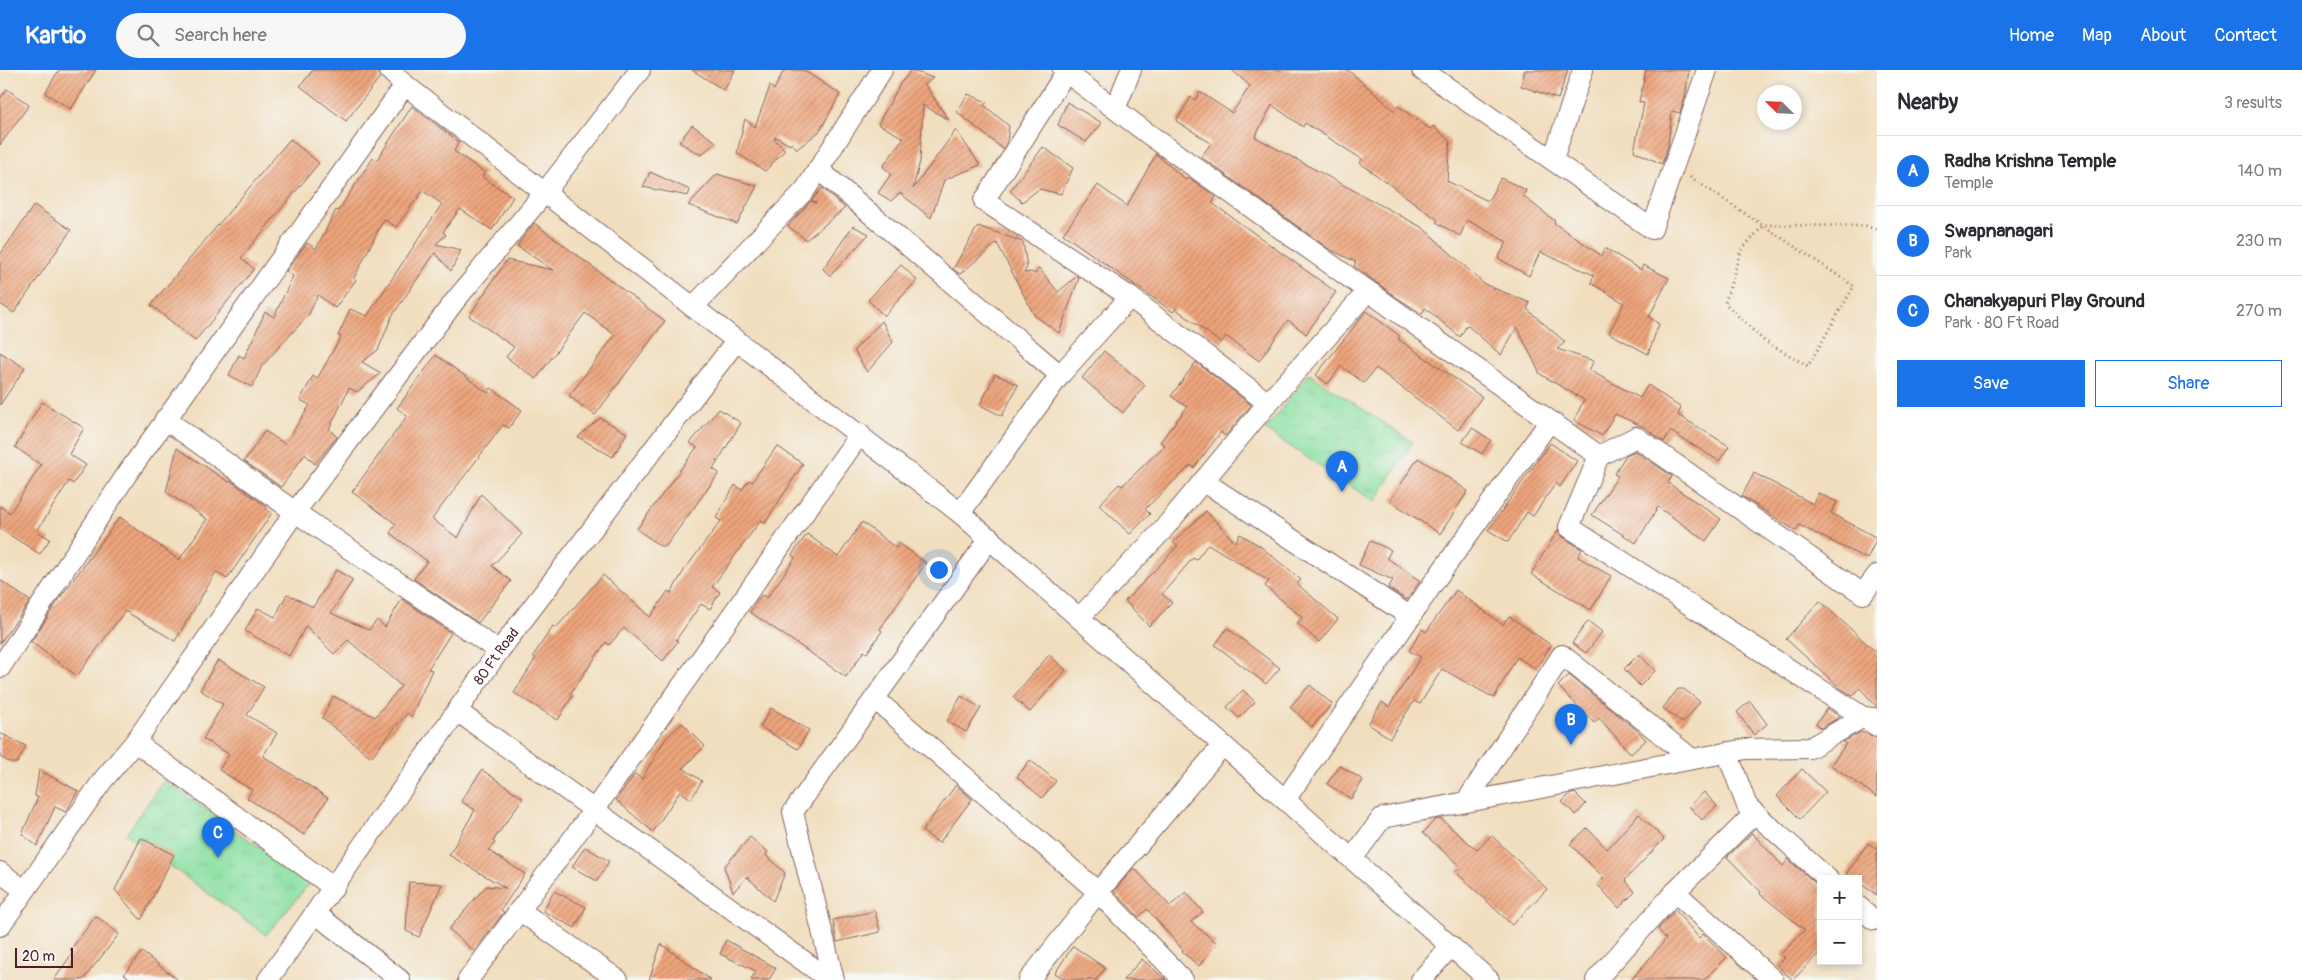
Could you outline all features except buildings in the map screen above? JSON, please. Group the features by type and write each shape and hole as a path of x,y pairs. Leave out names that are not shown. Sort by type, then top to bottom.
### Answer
{"street":[{"path":"389,70 405,85 960,513 1489,980"},
{"path":"0,926 103,780 135,742 295,512 454,302 545,192 640,70"},
{"path":"694,306 805,190 882,70"},
{"path":"1115,109 1131,70"},
{"path":"1422,70 1652,229 1707,70"},
{"path":"1553,160 1583,70"},
{"path":"1268,404 1130,297 984,201 1065,71 1115,109 1599,456"},
{"path":"0,668 126,474 405,85"},
{"path":"818,169 1060,375"},
{"path":"1079,618 1161,532 1268,404 1368,291"},
{"path":"960,513 1060,375 1130,297"},
{"name":"80 Ft Road","path":"268,980 499,651 737,340"},
{"path":"165,418 295,512 499,651"},
{"path":"1285,800 1550,421"},
{"path":"468,980 594,810 860,434"},
{"path":"1872,721 1569,527 1599,456 1636,437 1863,594 1877,575"},
{"path":"1203,481 1411,618"},
{"path":"834,980 793,812 990,538"},
{"path":"1466,802 1562,655 1692,759"},
{"path":"875,698 1098,892 1183,980"},
{"path":"457,711 830,980"},
{"path":"1352,860 1382,818 1727,752 1746,749 1810,748 1872,721"},
{"path":"135,742 334,888"},
{"path":"1028,980 1098,892 1223,745"},
{"path":"1727,752 1747,806 1824,875"},
{"path":"1596,980 1675,892 1754,813"},
{"path":"0,872 24,890"},
{"path":"1675,892 1773,980"},
{"path":"520,910 618,980"},
{"path":"1862,910 1874,920"},
{"path":"315,914 400,980"},
{"path":"1421,980 1451,946"}],"path":[{"path":"1675,167 1764,226 1854,286 1808,366 1763,340 1725,303 1741,250 1764,226 1866,226 1877,230"}],"green space":[{"path":"1309,374 1413,442 1375,502 1265,430"},
{"path":"164,780 310,883 266,935 126,834"}],"place":[{"name":"Radha Krishna Temple","path":"1342,492"},
{"name":"Swapnanagari","path":"1571,745"},
{"name":"Chanakyapuri Play Ground","path":"218,858"}]}
